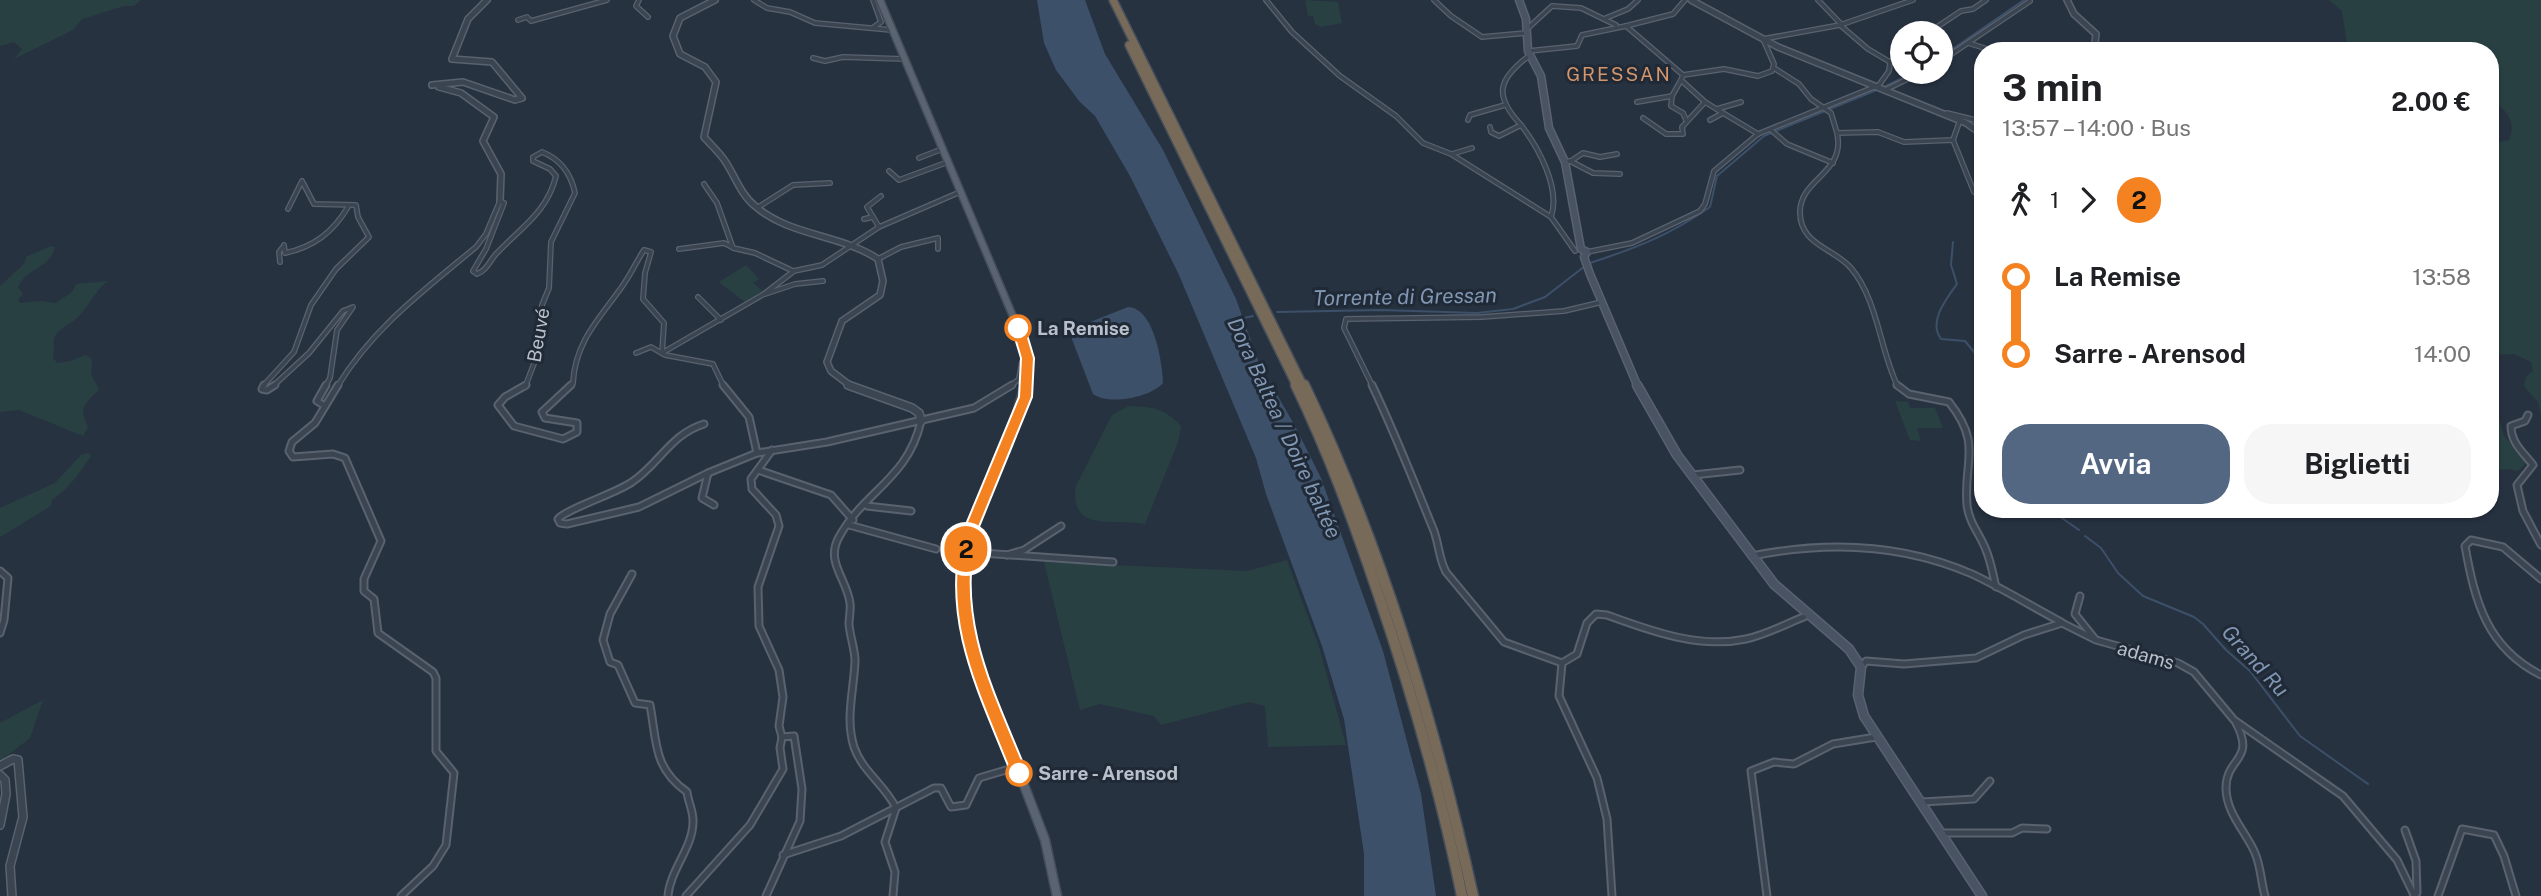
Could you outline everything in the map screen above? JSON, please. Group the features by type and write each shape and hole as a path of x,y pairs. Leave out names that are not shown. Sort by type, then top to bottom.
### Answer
{"highway":[{"path":"1106,0 1298,390 1345,496 1413,696 1444,809 1462,896"},
{"path":"1113,0 1312,404 1354,498 1392,599 1423,695 1454,807 1473,896"}],"main road":[{"path":"880,0 1019,329 1027,358 1027,386 1022,409 975,515 965,552 962,605 966,633 1045,840 1057,896"},
{"path":"1519,0 1527,31 1529,53 1541,76 1549,128 1568,162 1582,252 1632,375 1658,427 1774,583 1850,649 1861,667 1858,695 1864,716 1982,896"}],"street":[{"path":"401,896 442,855 446,845 454,773 436,751 436,677 433,672 378,633 373,599 364,591 364,579 381,541 345,458 331,454 304,459 293,457 289,451 292,442 315,423 351,365 388,320 476,247 486,234 500,201 501,174 483,141 494,117 448,87 432,85 461,81 474,87 494,90 515,100 523,96 501,78 492,62 480,58 454,60 453,56 468,19 487,0"},
{"path":"518,20 527,17 531,21 607,0"},
{"path":"639,0 636,6 648,17"},
{"path":"715,0 680,18 674,30 674,40 680,54 705,66 716,82 715,102 705,124 704,137 722,154 749,200 757,208 784,222 852,246 878,259 883,290 880,295 842,321 827,362 829,369 841,380 860,391 912,408 919,413 921,421 908,461 837,540 834,562 836,574 850,601 849,622 855,659 850,731 858,758 879,782 896,808"},
{"path":"754,0 767,8 790,12 815,23 891,30"},
{"path":"873,0 881,22 873,28"},
{"path":"1266,0 1292,32 1340,76 1396,116 1423,143 1451,154 1551,217 1582,252 1600,251 1651,236 1700,211 1714,171 1758,134 1876,86 1889,71 1890,62 1868,50 1818,0"},
{"path":"1433,0 1482,37 1527,31 1552,6 1581,8 1617,26"},
{"path":"1550,0 1552,6"},
{"path":"1605,18 1628,9 1638,0"},
{"path":"1551,217 1555,203 1552,192 1531,136 1510,116 1505,105 1500,86 1503,80 1529,53 1577,46 1582,35 1673,14 1685,0"},
{"path":"1691,0 1763,39 1960,120 1974,129"},
{"path":"1763,39 1840,24 1913,0"},
{"path":"1946,21 1986,0"},
{"path":"2067,0 2074,14 2096,34 2095,42"},
{"path":"1953,53 2030,1"},
{"path":"1626,26 1683,75 1724,69 1758,76 1774,68"},
{"path":"1763,39 1774,68 1799,84 1811,99 1831,113 1837,133 1839,146 1833,163 1826,173 1816,179 1802,202 1800,219 1807,235 1821,251 1850,267 1874,313 1897,386 1909,394 1950,402 1961,417 1971,449 1967,505 1971,523 1986,550 1996,587"},
{"path":"1967,43 1974,45"},
{"path":"813,58 825,61 843,57 904,60"},
{"path":"1683,75 1672,96 1671,106 1683,113 1686,120"},
{"path":"1681,80 1705,102 1758,134"},
{"path":"1885,90 1897,84"},
{"path":"1637,102 1672,96"},
{"path":"1643,118 1674,137 1683,134 1682,127 1686,120 1705,102"},
{"path":"1716,109 1741,103"},
{"path":"1468,120 1470,115 1505,105"},
{"path":"1936,111 1974,120"},
{"path":"1710,120 1723,113"},
{"path":"1960,120 1954,131 1954,141 1974,192"},
{"path":"1490,127 1495,136 1499,136 1521,125"},
{"path":"1770,129 1780,135 1787,144 1833,163"},
{"path":"1837,133 1878,132 1904,142 1954,141"},
{"path":"1451,154 1472,148"},
{"path":"919,158 942,149"},
{"name":"Beuvé","path":"500,201 504,203 491,236 474,267 473,271 477,274 484,271 493,257 536,219 550,199 556,176 550,169 533,161 533,157 542,152 548,154 571,175 575,188 551,242 549,288 542,305 535,361 530,377 524,387 500,401 499,405 510,424 560,439 568,438 577,432 576,423 550,420 545,418 542,412 573,383 574,363 585,337 646,249 651,252 645,273 643,299 664,323 663,353"},
{"path":"1568,162 1583,153 1600,157 1617,154"},
{"path":"1568,162 1593,173 1620,174"},
{"path":"889,172 899,180 948,163"},
{"path":"288,209 302,181 314,204 348,207 356,205 358,217 368,231 369,237 336,269 311,305 294,352 262,387 267,390 274,386 309,353 343,311 353,307 337,330 330,378 317,401 325,406"},
{"path":"757,208 793,185 830,183"},
{"path":"704,184 717,203 733,248"},
{"path":"764,294 794,271 822,265 879,227 960,192"},
{"path":"879,227 867,207 881,196"},
{"path":"280,262 279,252 284,244 285,253 306,247 339,224 348,207"},
{"path":"864,219 873,217"},
{"path":"878,259 901,247 938,238 939,249"},
{"path":"679,249 724,243 755,253 794,271"},
{"path":"663,353 764,294 795,284 823,281"},
{"path":"698,297 721,320"},
{"path":"1562,663 1504,642 1446,572 1440,561 1436,537 1393,428 1344,328 1346,319 1357,317 1383,320 1482,317 1564,311 1603,302"},
{"path":"636,353 651,347 663,353 713,364 718,368 723,386 749,417 757,453"},
{"path":"704,424 687,429 633,482 561,515 558,519 560,523 626,511 757,453 827,442 974,408 1008,389 1019,379 1022,362 1027,358"},
{"path":"2528,415 2525,421 2511,426 2509,432 2533,465 2517,485 2518,497 2541,545"},
{"path":"686,896 750,824 783,768 779,726 783,697 776,664 759,626 758,587 779,526 776,515 752,489 751,479 772,450"},
{"path":"758,470 831,495 851,522 936,549"},
{"path":"1692,475 1724,476 1740,470"},
{"path":"708,473 702,498 714,505"},
{"path":"867,506 911,511"},
{"path":"1007,555 1024,550 1062,526"},
{"path":"2541,579 2526,562 2502,545 2471,540 2465,546 2478,606 2490,628 2515,663 2541,676"},
{"name":"adams","path":"1752,556 1842,545 1873,545 1956,568 2096,640 2178,663 2194,672 2234,720"},
{"path":"965,552 1113,562"},
{"path":"0,571 8,578 4,596 6,618 0,634"},
{"path":"632,574 610,614 603,640 610,662 618,664 635,703 650,705 657,759 668,779 687,792 692,820 690,836 668,879 668,896"},
{"path":"2080,596 2076,614 2096,640"},
{"path":"1562,663 1577,654 1587,623 1596,614 1693,640 1714,642 1745,640 1808,615"},
{"path":"1861,667 1866,661 1904,664 1976,658 2024,635 2062,623"},
{"path":"1562,663 1559,696 1584,745 1597,779 1607,819 1612,896"},
{"path":"2234,720 2343,796 2397,860 2414,896"},
{"path":"2234,720 2245,737 2244,749 2226,787 2234,813 2256,856 2265,896"},
{"path":"766,896 800,821 802,808 794,736 782,737"},
{"path":"1768,896 1751,771 1774,762 1794,764 1833,744 1876,737"},
{"path":"0,766 13,759 18,760 20,768 23,817 10,866 12,896"},
{"path":"783,855 810,847 934,788 941,788 945,792 951,807 966,805 979,778 1016,767"},
{"path":"0,775 5,780 6,794 0,825"},
{"path":"1922,802 1974,799 1990,780"},
{"path":"893,896 895,872 885,842 896,808"},
{"path":"1941,833 2012,833 2022,828 2046,829"},
{"path":"2405,830 2416,855 2419,876 2417,893 2414,896"},
{"path":"2438,896 2462,830 2494,835 2504,856 2516,896"}],"green space":[{"path":"0,0 141,0 134,6 124,6 82,19 73,30 14,59 22,49 14,42 0,46"},
{"path":"1305,0 1338,2 1342,23 1321,27 1315,24 1313,16 1308,16"},
{"path":"2329,0 2541,0 2541,414 2538,402 2524,386 2526,377 2533,371 2531,362 2514,354 2499,355 2499,142 2509,140 2512,127 2509,116 2499,106 2499,42 2347,42 2342,11"},
{"path":"51,246 55,247 48,260 21,281 18,288 23,293 18,300 20,303 56,303 72,292 76,284 108,281 76,319 57,333 54,341 53,358 57,363 86,355 92,359 91,375 99,389 84,406 88,427 83,436 19,410 0,412 0,286 24,264 26,257"},
{"path":"746,265 759,279 753,283 763,291 746,303 719,282"},
{"path":"1895,401 1908,402 1910,408 1935,408 1943,428 1917,428 1921,441 1910,440"},
{"path":"1129,406 1152,408 1169,415 1181,426 1178,442 1145,524 1087,518 1076,501 1076,486 1112,415"},
{"path":"2499,418 2504,436 2525,459 2525,464 2518,471 2499,470"},
{"path":"88,453 91,456 83,468 52,500 51,506 0,537 0,508 55,483 81,455"},
{"path":"1287,560 1319,647 1346,745 1268,747 1265,706 1249,702 1161,725 1154,716 1100,704 1080,710 1044,562 1247,571"},
{"path":"43,700 30,738 0,761 0,723"}],"water":[{"name":"Dora Baltea / Doire baltée","path":"1037,0 1085,0 1105,54 1163,150 1236,299 1259,363 1321,478 1383,651 1421,794 1436,896 1364,896 1364,854 1344,719 1322,646 1266,494 1256,458 1179,275 1130,176 1095,116 1079,101 1056,70 1044,43"},
{"path":"1128,307 1144,316 1150,326 1161,362 1163,383 1140,396 1100,398 1093,394 1070,334 1075,328"}],"waterway":[{"name":"Torrente di Gressan","path":"1953,49 2024,0"},
{"name":"Torrente di Gressan","path":"1884,87 1890,84"},
{"name":"Torrente di Gressan","path":"1590,263 1652,240 1710,207 1717,176 1764,136 1879,89"},
{"name":"Grand Ru","path":"1953,242 1951,265 1957,284 1940,311 1936,325 1941,339 1965,341 1974,352"},
{"name":"Torrente di Gressan","path":"1277,312 1381,310 1477,313 1513,309 1545,297 1585,266"},
{"name":"Torrente di Gressan","path":"1244,318 1253,316"},
{"name":"Grand Ru","path":"2062,518 2079,530"},
{"name":"Grand Ru","path":"2085,536 2101,548 2118,573 2143,596 2194,617 2203,624 2226,650 2250,671 2300,736 2368,784"}],"bus line":[{"name":"2","path":"1018,328 1027,358 1025,397 969,534 965,552 962,605 971,651 1019,773"}],"place":[{"name":"La Remise","path":"1018,328"},
{"name":"Sarre - Arensod","path":"1019,773"}],"district":[{"name":"GRESSAN","path":"1619,74"}]}
